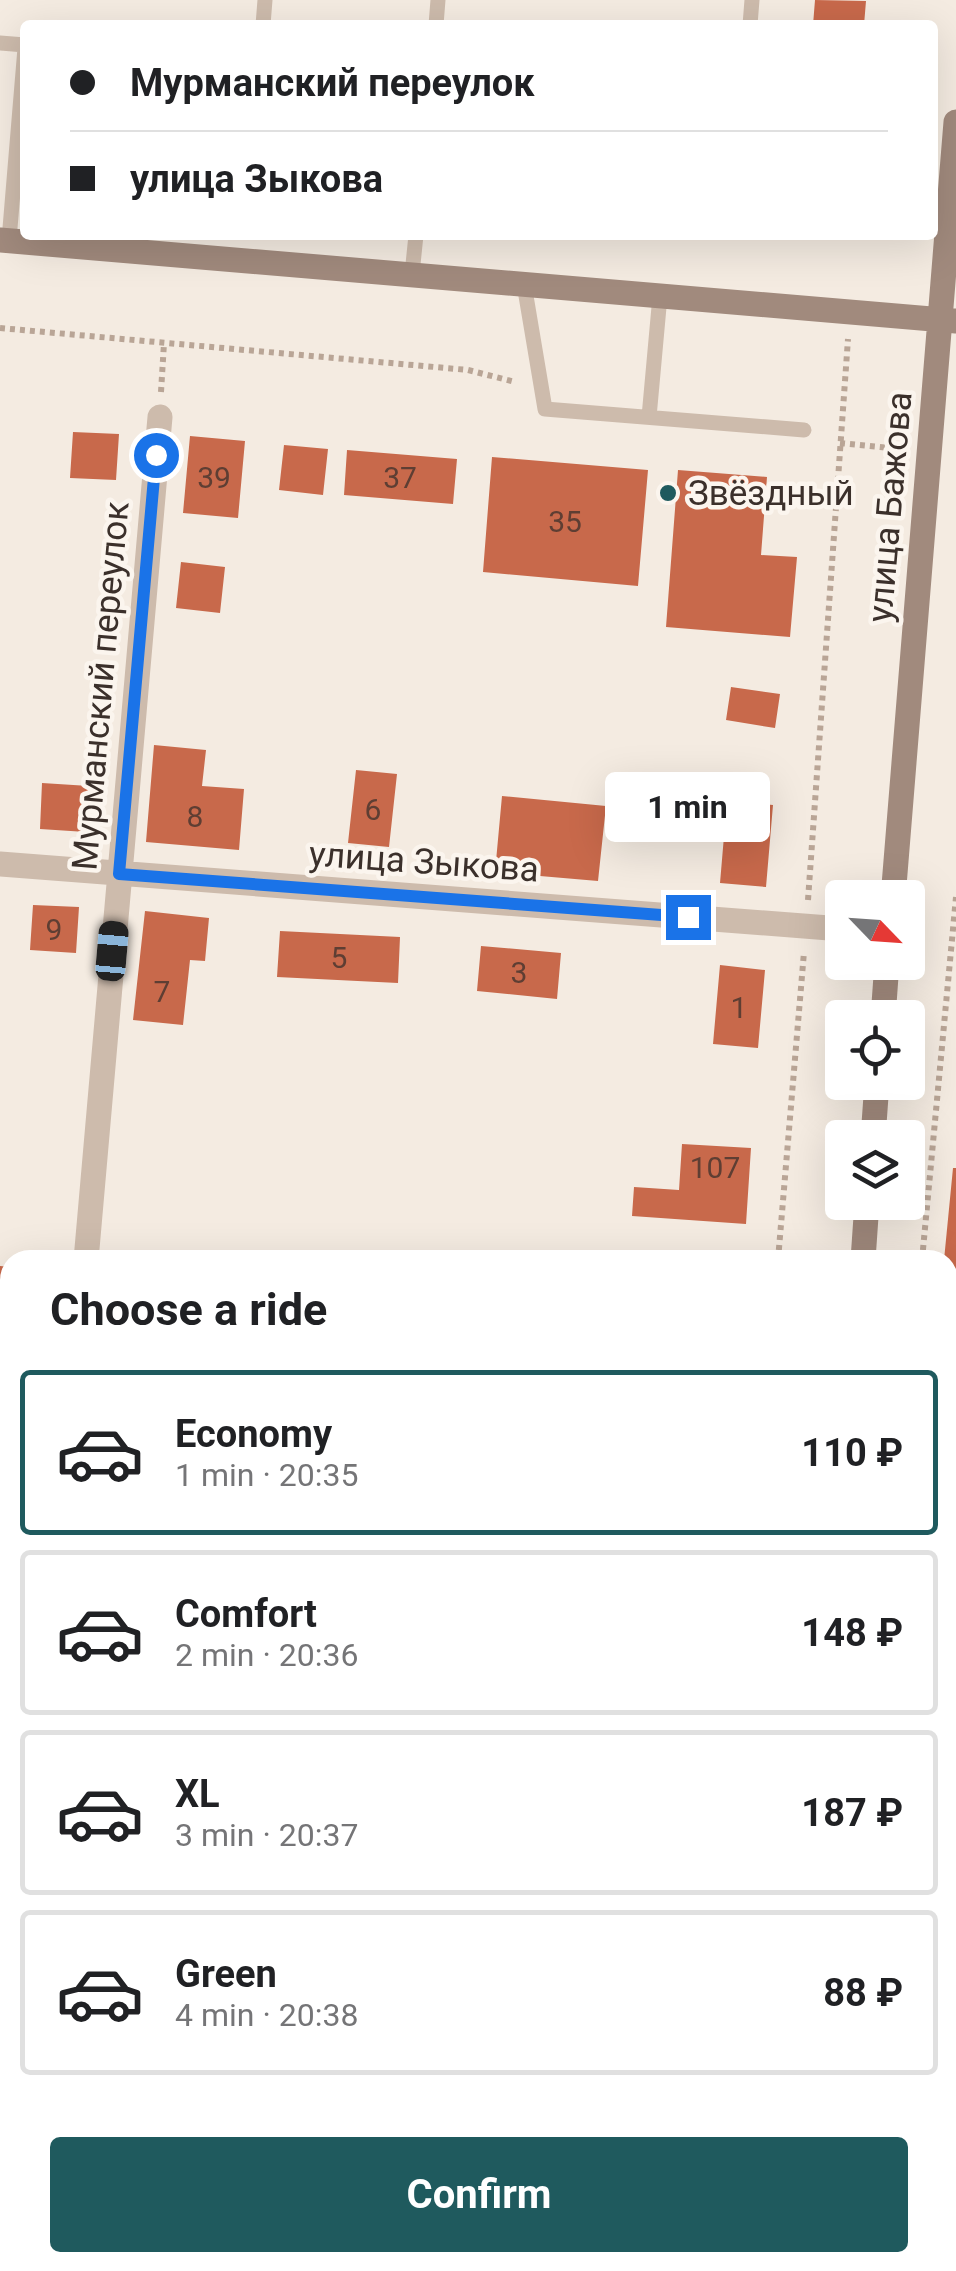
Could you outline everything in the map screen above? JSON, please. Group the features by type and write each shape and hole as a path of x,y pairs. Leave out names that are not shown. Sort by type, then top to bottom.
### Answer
{"main road":[{"name":"улица Бажова","path":"895,880 948,320 956,122"},
{"path":"5,240 948,320"},
{"path":"864,1250 866,1220"}],"street":[{"name":"Мурманский переулок","path":"87,1250 160,417"},
{"name":"улица Зыкова","path":"0,864 825,928"}],"lane":[{"path":"5,240 20,95"},
{"path":"412,274 415,240"},
{"path":"524,284 545,409 804,430"},
{"path":"649,417 660,296"}],"path":[{"path":"779,1250 850,312"},
{"path":"0,328 468,370 542,388"},
{"path":"160,417 164,343"},
{"path":"923,1250 956,898"}],"building":[{"path":"815,0 866,1 864,20 813,20"},
{"path":"73,432 119,434 116,480 70,478"},
{"path":"190,436 245,441 238,518 183,513"},
{"path":"284,445 328,449 323,495 279,490"},
{"path":"347,450 457,459 453,504 344,495"},
{"path":"492,457 648,470 638,586 483,572"},
{"path":"678,470 767,477 761,555 797,557 790,637 666,627"},
{"path":"181,562 225,567 220,613 176,608"},
{"path":"731,687 780,694 775,728 726,720"},
{"path":"154,745 206,750 202,786 244,789 239,850 146,842"},
{"path":"356,770 397,774 389,847 348,843"},
{"path":"42,783 89,786 86,832 40,829"},
{"path":"502,796 606,806 598,881 495,872"},
{"path":"727,801 773,805 766,887 720,883"},
{"path":"33,905 79,907 76,953 30,950"},
{"path":"145,911 209,918 205,961 190,960 183,1025 133,1020"},
{"path":"280,931 400,937 398,983 277,977"},
{"path":"481,946 561,953 557,999 477,991"},
{"path":"720,965 765,970 758,1048 713,1044"},
{"path":"682,1144 751,1148 746,1224 632,1216 634,1187 679,1190"},
{"path":"953,1168 956,1168 956,1250 945,1250"}],"place":[{"name":"Звёздный","path":"668,493"}],"route":[{"path":"156,455 119,874 688,917"}]}
